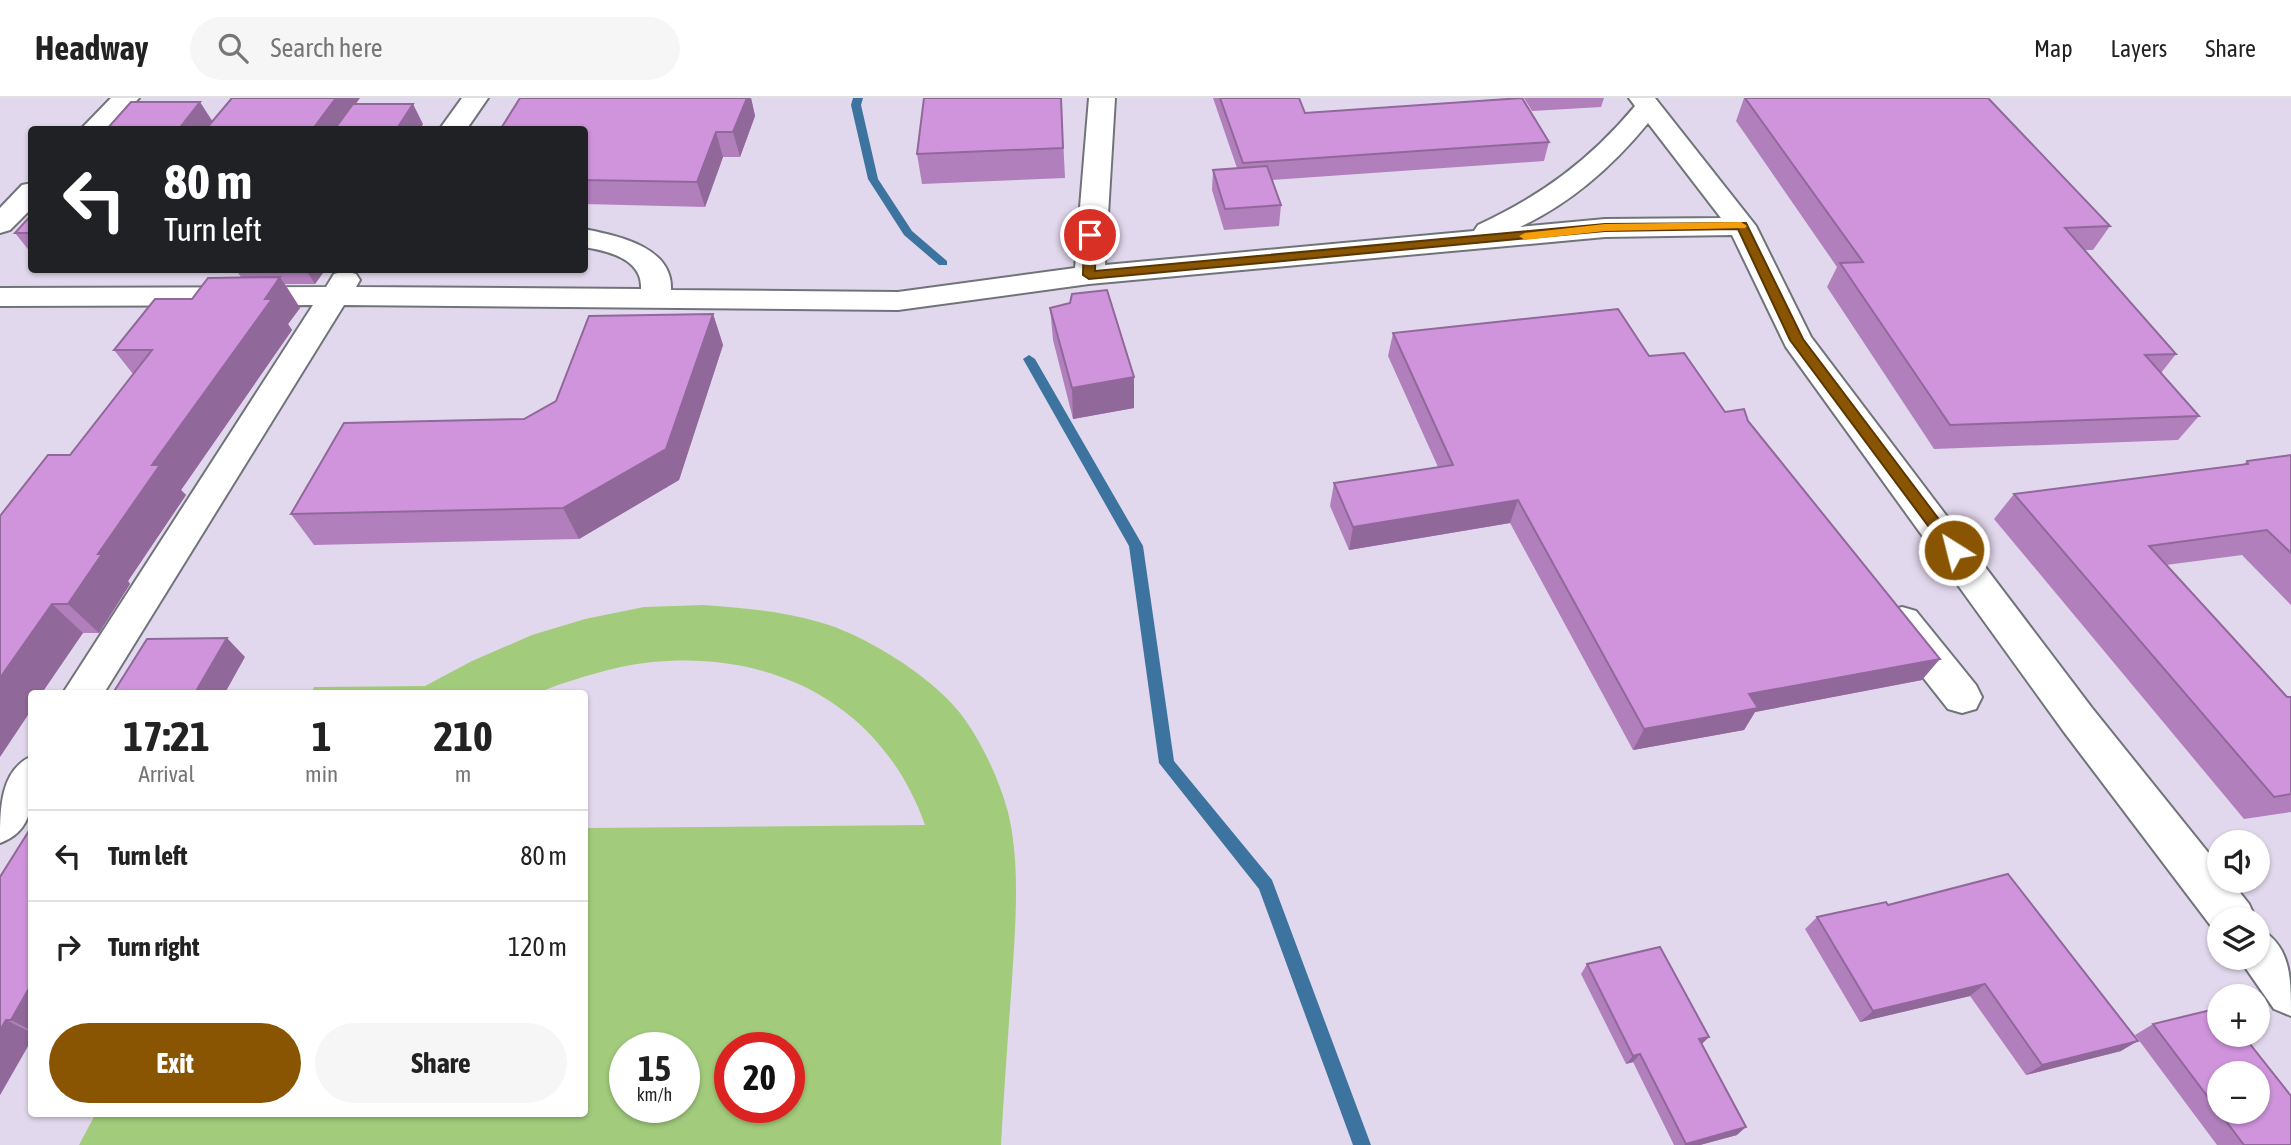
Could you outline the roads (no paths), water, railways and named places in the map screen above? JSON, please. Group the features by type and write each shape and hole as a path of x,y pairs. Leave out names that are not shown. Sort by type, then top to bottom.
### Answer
{"street":[{"path":"97,126 126,98"},
{"path":"455,126 475,98"},
{"path":"1089,275 1102,98"},
{"path":"1460,243 1508,222 1564,191 1595,169 1644,103 1742,226 1797,340 2078,720 2224,907"},
{"path":"0,224 28,195"},
{"path":"0,297 402,296 898,301 1089,275 1605,228 1742,226"},
{"path":"588,239 621,247 651,266 659,282 656,298"},
{"path":"85,690 350,273"},
{"path":"402,296 433,273"},
{"path":"1878,592 1962,697"},
{"path":"0,824 28,780"},
{"path":"2270,966 2291,993"}],"waterway":[{"path":"858,98 856,105 873,179 908,233 943,263"},
{"path":"1029,359 1136,546 1167,763 1266,885 1362,1145"}]}
